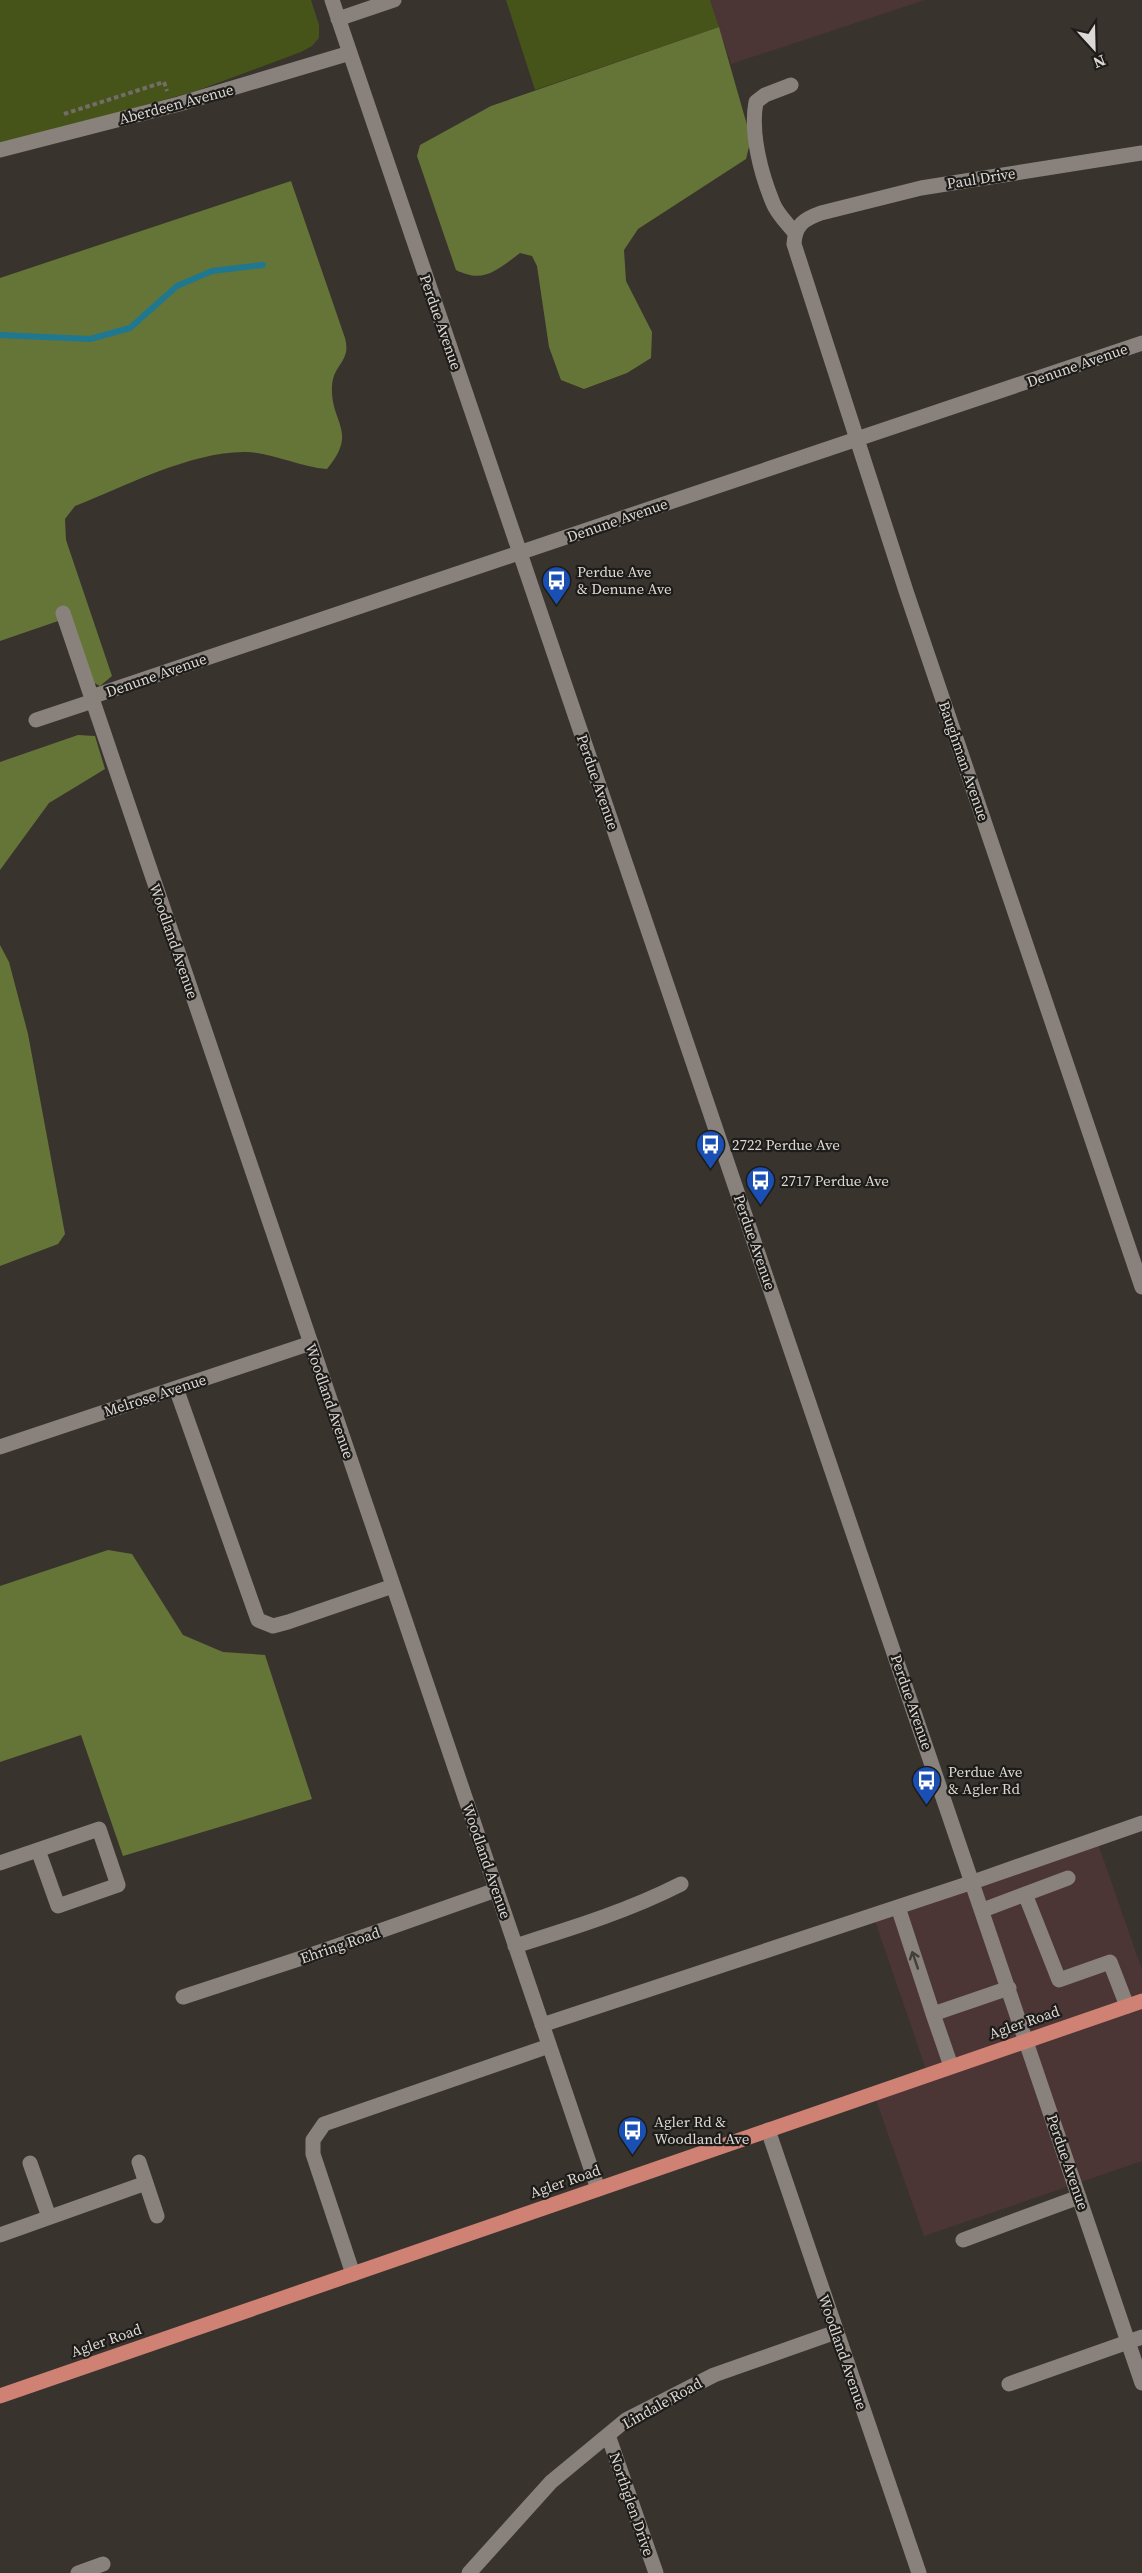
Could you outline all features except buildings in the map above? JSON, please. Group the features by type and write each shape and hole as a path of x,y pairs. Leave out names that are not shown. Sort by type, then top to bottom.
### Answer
{"main road":[{"name":"Agler Road","path":"0,2396 1142,2001"}],"street":[{"name":"Perdue Avenue","path":"332,0 1079,2197 1135,2340 1142,2383"},
{"path":"338,19 394,0"},
{"name":"Aberdeen Avenue","path":"0,150 179,104 350,53"},
{"name":"Baughman Avenue","path":"791,85 765,95 756,102 753,119 773,205 795,233 794,244 906,591 1142,1287"},
{"name":"Paul Drive","path":"795,233 806,219 821,213 921,188 1142,153"},
{"name":"Denune Avenue","path":"36,720 520,553 1142,343"},
{"name":"Woodland Avenue","path":"63,613 598,2189"},
{"name":"Melrose Avenue","path":"0,1447 311,1343"},
{"path":"176,1388 258,1620 273,1626 288,1623 393,1586"},
{"path":"542,2025 973,1882 1142,1823"},
{"path":"0,1863 99,1829 118,1885 58,1906 38,1850"},
{"path":"982,1910 1068,1878"},
{"path":"515,1946 581,1926 648,1900 681,1884"},
{"name":"Ehring Road","path":"183,1997 496,1890"},
{"path":"1025,1894 1059,1980 1110,1962 1127,2006"},
{"path":"898,1907 951,2066"},
{"path":"933,2014 1009,1988"},
{"path":"353,2274 313,2154 313,2140 324,2124 549,2046"},
{"name":"Woodland Avenue","path":"768,2130 919,2573"},
{"path":"139,2162 157,2216"},
{"path":"30,2163 49,2217"},
{"path":"0,2235 146,2182"},
{"path":"963,2240 1079,2197"},
{"name":"Lindale Road","path":"469,2573 551,2482 626,2420 714,2375 836,2332"},
{"path":"1009,2384 1135,2340"},
{"name":"Northglen Drive","path":"608,2435 656,2573"},
{"path":"78,2573 103,2564"}],"shaded area":[{"path":"710,0 925,0 731,64"},
{"path":"1096,1838 1142,1970 1142,2161 924,2236 875,2097 929,2078 873,1915"}],"green space":[{"path":"0,0 311,0 319,25 319,38 312,46 301,52 196,91 0,145"},
{"path":"506,0 710,0 719,27 535,90"},
{"path":"719,27 751,139 746,159 638,229 624,250 626,281 652,332 651,358 627,373 584,389 561,380 549,347 537,266 532,256 520,253 497,270 482,275 475,276 456,270 417,156 420,145 491,106"},
{"path":"291,181 346,343 345,356 334,375 332,386 342,436 336,456 327,469 246,452 204,457 159,471 75,506 65,519 66,540 112,676 100,686 89,680 64,619 0,641 0,278"},
{"path":"78,735 95,736 105,769 49,803 0,870 0,762"},
{"path":"0,945 9,962 28,1034 65,1234 58,1244 0,1266"},
{"path":"108,1550 132,1554 183,1635 223,1652 265,1655 312,1799 123,1856 81,1735 0,1762 0,1586"}],"waterway":[{"path":"0,335 90,339 130,328 177,286 212,271 263,265"}],"place":[{"name":"Perdue Ave & Denune Ave","path":"556,606"},
{"name":"2722 Perdue Ave","path":"711,1170"},
{"name":"2717 Perdue Ave","path":"760,1206"},
{"name":"Perdue Ave & Agler Rd","path":"927,1806"},
{"name":"Agler Rd & Woodland Ave","path":"633,2156"}]}
